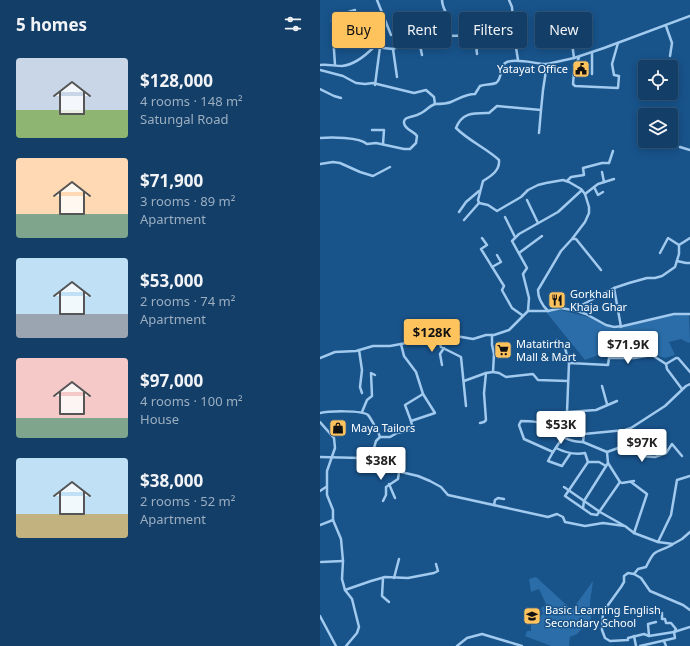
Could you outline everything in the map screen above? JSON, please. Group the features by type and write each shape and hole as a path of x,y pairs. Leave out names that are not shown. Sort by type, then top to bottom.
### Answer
{"street":[{"path":"377,0 391,35"},
{"path":"442,0 442,5 446,12"},
{"path":"509,0 512,12"},
{"path":"335,65 332,20 342,14 355,10"},
{"path":"320,138 331,137 362,141 366,144 376,143 410,149 416,143 417,136 414,132 408,130 404,124 404,120 420,114 435,104 447,103 463,96 475,94 480,86 497,81 505,63 518,60 548,64 574,58 666,26 690,16"},
{"path":"666,26 672,43 670,56"},
{"path":"579,56 574,72 573,84 575,86 618,88 619,76 614,75 612,64 618,43"},
{"path":"320,65 342,66 354,62 373,48"},
{"path":"375,85 380,48"},
{"path":"385,48 393,49 397,78"},
{"path":"421,48 422,55"},
{"path":"476,48 477,54"},
{"path":"516,48 518,60"},
{"path":"573,48 574,58"},
{"path":"592,52 592,74"},
{"path":"539,133 544,85 548,64"},
{"path":"320,70 343,76 356,83 373,83 375,85 414,93 426,90 434,98 435,104"},
{"path":"320,89 341,98"},
{"path":"464,220 479,203 478,200 483,181 494,174 500,164 499,160 493,154 462,134 456,128 458,121 470,113 489,113 497,106 541,110"},
{"path":"372,130 384,130 383,144"},
{"path":"680,147 690,150"},
{"path":"567,181 570,177 584,175 582,168 602,163 609,163 613,151"},
{"path":"320,164 333,162 340,163 373,176 390,168"},
{"path":"602,172 604,182"},
{"path":"584,194 604,182 614,179"},
{"path":"479,203 488,205 496,211 521,197 528,190 538,184 563,180 577,185 582,190 589,207 585,222 561,251 538,290 542,303 548,311"},
{"path":"594,187 598,194 603,192"},
{"path":"528,311 529,298 523,274 527,268 512,241 519,234 558,212 582,190"},
{"path":"459,212 466,202 480,191"},
{"path":"527,200 538,223"},
{"path":"505,217 515,237"},
{"path":"519,253 542,236"},
{"path":"482,238 487,245 481,249 504,286 502,290 512,308 522,315"},
{"path":"660,253 668,238 679,245"},
{"path":"679,245 690,238"},
{"path":"572,239 576,239 601,270"},
{"path":"577,311 578,307 614,288 647,278 662,276 675,267 679,254 679,245"},
{"path":"492,266 501,262 498,255"},
{"path":"677,261 690,263"},
{"path":"614,288 622,327"},
{"path":"320,358 335,352 359,350 373,346 390,346 450,335 473,339 492,335 508,330 522,315 528,311 548,311 561,308 586,314 606,325 614,327 622,327 674,314 690,314"},
{"path":"492,335 494,354 493,372"},
{"path":"438,338 441,347 461,357 466,406"},
{"path":"557,340 565,348 569,363 567,412 573,427 584,434 630,429 665,406 690,384"},
{"path":"401,344 404,356 416,372 423,394 435,413 411,421"},
{"path":"442,365 440,354 444,348"},
{"path":"359,350 362,370 360,387 362,393"},
{"path":"569,363 608,365 608,358 634,358 652,355 666,364 667,369 682,390"},
{"path":"666,364 678,358 690,372"},
{"path":"480,423 486,420 484,393 486,372"},
{"path":"464,381 486,372 493,372 500,373 506,377 533,374 538,380 568,381"},
{"path":"362,412 367,400 372,396 371,373 375,375"},
{"path":"602,386 607,404"},
{"path":"374,461 374,445 380,437 390,437 397,433 413,429 405,405 423,394"},
{"path":"547,426 567,412 596,410 617,401"},
{"path":"320,413 362,412 369,416 380,437"},
{"path":"554,452 524,439 519,425 521,422 532,421 543,424 562,438 576,442 583,442 607,452 635,442"},
{"path":"320,422 334,438 335,448 327,471 327,495 333,510 333,520 341,539 343,561 342,579 345,590 352,599 359,627 357,633 346,646"},
{"path":"630,429 641,456 650,458 661,455 666,453 672,444 682,456"},
{"path":"583,442 584,434"},
{"path":"562,438 548,461 562,466 570,454"},
{"path":"556,448 570,454 577,455 585,453 588,462"},
{"path":"583,508 584,501 607,464 607,452"},
{"path":"320,457 332,456 362,458 374,461 399,472 418,476 430,481 441,488 448,495 548,517 557,514 563,518 565,522 585,526 603,523 625,526"},
{"path":"588,462 607,464 620,482"},
{"path":"588,462 575,479 565,496 592,514 597,515 600,512 620,482"},
{"path":"383,501 386,495 386,487 398,479 399,472"},
{"path":"658,542 671,515 677,480 690,476"},
{"path":"620,482 632,482 647,494 634,533"},
{"path":"389,484 395,498"},
{"path":"320,491 326,487"},
{"path":"564,487 634,533 658,542 673,544"},
{"path":"494,505 495,500 498,498 504,499"},
{"path":"320,525 333,520"},
{"path":"634,574 638,569 646,567 657,550 665,549 687,536 690,532"},
{"path":"394,578 398,559"},
{"path":"321,562 343,561"},
{"path":"345,590 383,578 408,578 434,573 438,571 436,564"},
{"path":"690,610 683,605 650,591 641,578 634,574 628,573 624,576 624,582 603,612 602,630 605,638 610,642 628,640 628,638 644,634 649,636 674,632 690,627"},
{"path":"383,578 382,596 389,602"},
{"path":"640,646 675,638 674,632 676,629 671,623 666,623 665,619 662,619 662,613"},
{"path":"320,616 336,646"},
{"path":"649,636 648,624 656,622"},
{"path":"457,646 467,638 482,634 522,646"},
{"path":"634,636 636,646"},
{"path":"664,641 666,646"}],"shaded area":[{"path":"561,310 592,318 613,329 675,315 689,315 690,342 689,343 681,339 669,342 675,355 665,358 644,354 643,350 640,349 630,352 631,357 622,356 620,351 609,351 585,360 546,312"},
{"path":"536,577 572,610 593,581 590,602 591,619 577,634 570,637 569,646 551,646 525,636 527,631 531,631 531,619 543,614 541,608 546,604 539,589 531,592 529,579"}],"place":[{"name":"Yatayat Office","path":"581,69"},
{"name":"Gorkhali Khaja Ghar","path":"557,300"},
{"name":"Matatirtha Mall & Mart","path":"503,350"},
{"name":"Maya Tailors","path":"338,428"},
{"name":"Basic Learning English Secondary School","path":"532,616"}]}
